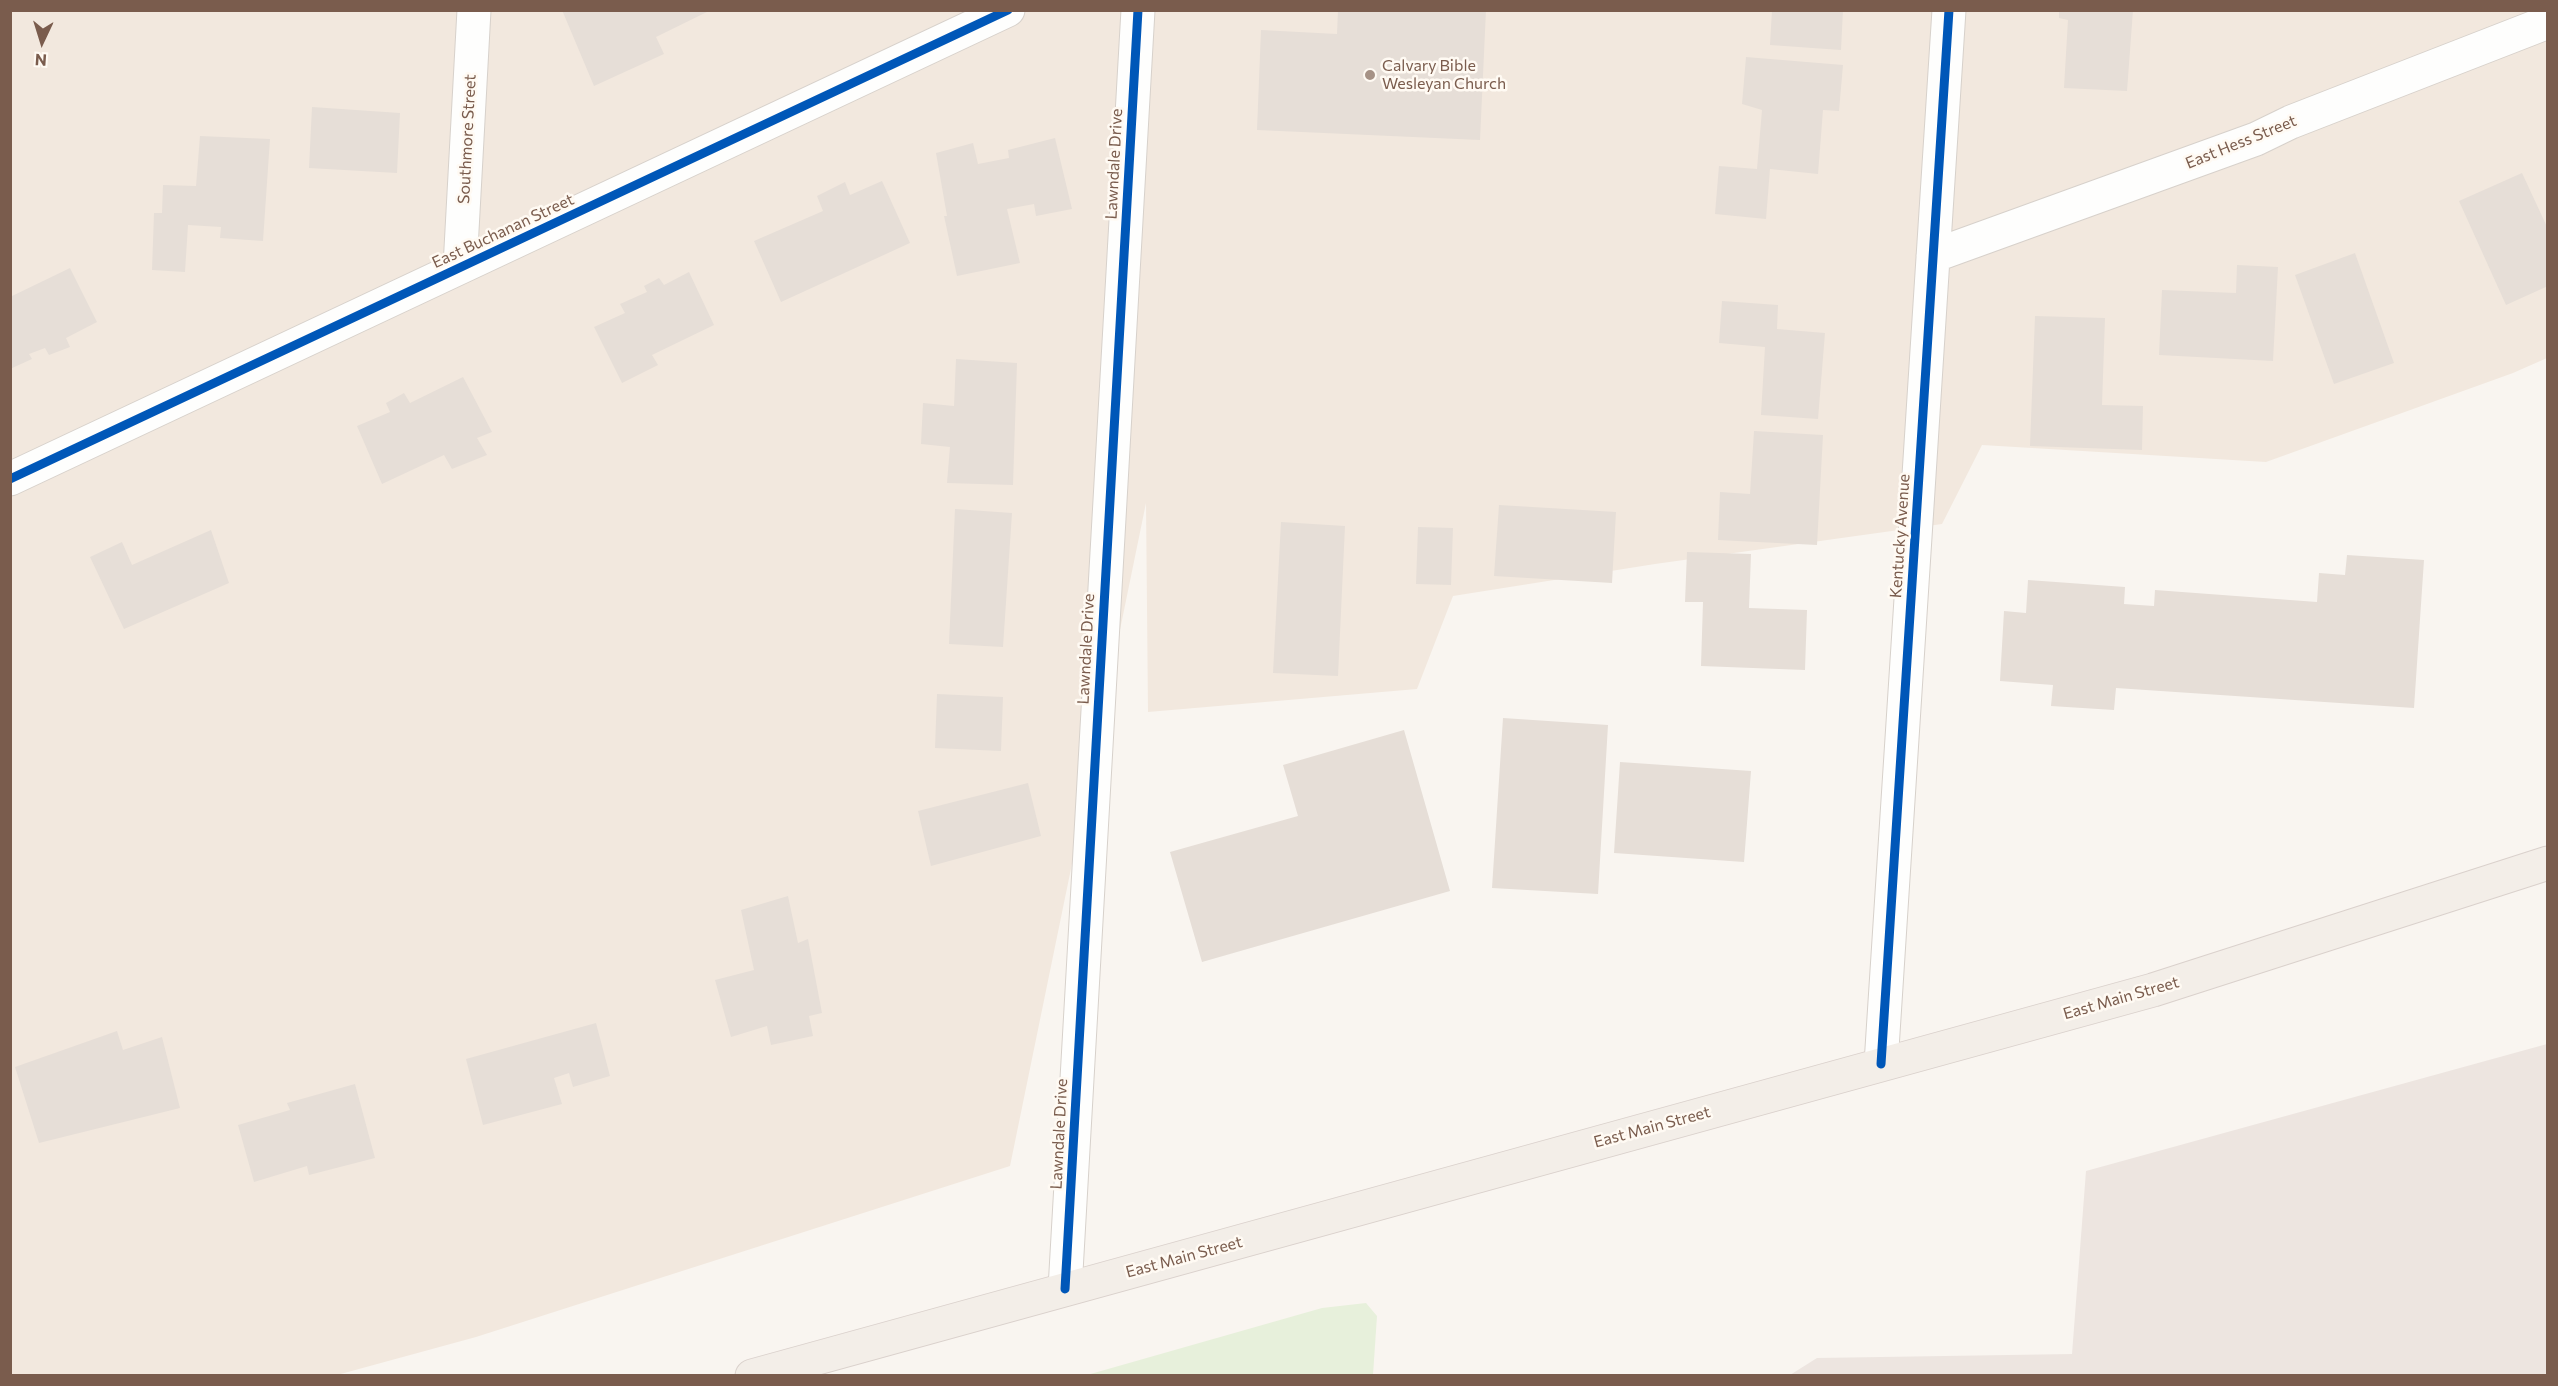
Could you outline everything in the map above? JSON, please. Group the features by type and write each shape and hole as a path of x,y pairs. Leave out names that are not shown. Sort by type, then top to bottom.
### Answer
{"main road":[{"name":"East Main Street","path":"752,1376 2153,990 2547,863"}],"street":[{"name":"Southmore Street","path":"460,267 474,10"},
{"name":"East Buchanan Street","path":"10,480 1008,10"},
{"name":"Lawndale Drive","path":"1065,1289 1138,10"},
{"name":"Kentucky Avenue","path":"1881,1064 1949,10"},
{"name":"East Hess Street","path":"1933,256 2256,140 2291,122 2547,22"}],"shaded area":[{"path":"10,11 2547,11 2547,358 2513,373 2266,462 1982,445 1942,524 1655,564 1453,596 1417,689 1148,712 1146,503 1010,1166 476,1337 337,1375 11,1375"},
{"path":"2547,1044 2547,1375 1790,1375 1817,1358 2072,1354 2086,1171"}],"green space":[{"path":"1366,1303 1377,1316 1373,1375 1087,1375 1322,1308"}],"building":[{"path":"562,10 711,10 656,37 664,54 594,86"},
{"path":"1338,10 1486,10 1480,140 1257,130 1261,30 1337,34"},
{"path":"1772,10 1843,10 1841,50 1770,45"},
{"path":"2059,10 2133,10 2127,91 2064,88 2068,20 2059,18"},
{"path":"1746,57 1843,65 1839,111 1823,110 1818,174 1770,169 1766,219 1715,214 1719,166 1757,169 1762,110 1742,104"},
{"path":"312,107 400,113 397,173 309,168"},
{"path":"200,136 270,139 263,241 220,238 221,227 188,225 185,272 152,270 154,213 162,213 163,185 196,186"},
{"path":"1055,138 1072,209 1036,216 1034,204 1007,209 1020,263 957,276 944,216 947,216 936,153 973,143 978,164 1009,158 1008,150"},
{"path":"2522,173 2548,229 2548,286 2506,305 2459,201"},
{"path":"882,181 910,243 781,302 754,241 823,211 817,196 845,182 850,195"},
{"path":"2355,253 2394,363 2334,384 2295,275"},
{"path":"2237,265 2278,267 2273,361 2159,355 2162,290 2236,293"},
{"path":"70,268 97,322 66,338 70,347 49,355 45,348 29,354 32,359 10,369 10,297"},
{"path":"689,272 714,325 652,355 658,365 622,383 594,327 625,313 620,304 647,292 644,286 659,278 664,285"},
{"path":"1722,301 1778,305 1777,329 1825,333 1818,419 1761,415 1765,347 1719,343"},
{"path":"2035,316 2105,318 2102,405 2143,406 2142,450 2030,446"},
{"path":"956,359 1017,363 1013,485 947,483 950,447 921,444 923,403 954,406"},
{"path":"463,377 492,432 477,438 487,455 452,469 444,455 382,484 357,426 390,412 386,403 404,393 410,403"},
{"path":"1754,431 1823,435 1817,545 1718,540 1720,492 1750,494"},
{"path":"1499,505 1616,512 1612,583 1494,576"},
{"path":"955,509 1012,513 1003,647 949,644"},
{"path":"1281,522 1345,526 1338,676 1273,673"},
{"path":"1418,527 1453,528 1451,585 1416,584"},
{"path":"211,530 229,583 124,629 90,557 122,542 132,565"},
{"path":"1687,552 1751,554 1749,608 1807,610 1805,670 1701,666 1703,602 1685,602"},
{"path":"2347,555 2424,560 2414,708 2116,688 2114,710 2051,706 2053,685 2000,681 2004,611 2026,613 2028,580 2125,587 2124,604 2154,606 2155,590 2317,602 2319,573 2345,575"},
{"path":"937,694 1003,697 1001,751 935,748"},
{"path":"1503,718 1608,725 1598,894 1492,888"},
{"path":"1404,730 1450,891 1202,962 1170,852 1298,816 1283,765"},
{"path":"1620,762 1751,771 1744,862 1614,853"},
{"path":"1028,783 1041,836 931,866 918,811"},
{"path":"788,896 798,943 808,939 822,1013 809,1016 813,1036 771,1045 767,1026 731,1037 715,980 754,970 741,910"},
{"path":"596,1023 610,1076 573,1087 569,1073 554,1078 562,1104 483,1125 466,1059"},
{"path":"117,1031 123,1050 162,1037 180,1108 39,1143 15,1067"},
{"path":"355,1084 375,1158 309,1175 307,1166 254,1182 238,1125 290,1110 287,1103"}],"cycle path":[{"path":"10,479 1008,10"},
{"path":"1065,1289 1138,10"},
{"path":"1881,1064 1949,10"}],"place":[{"name":"Calvary Bible Wesleyan Church","path":"1370,75"}]}
